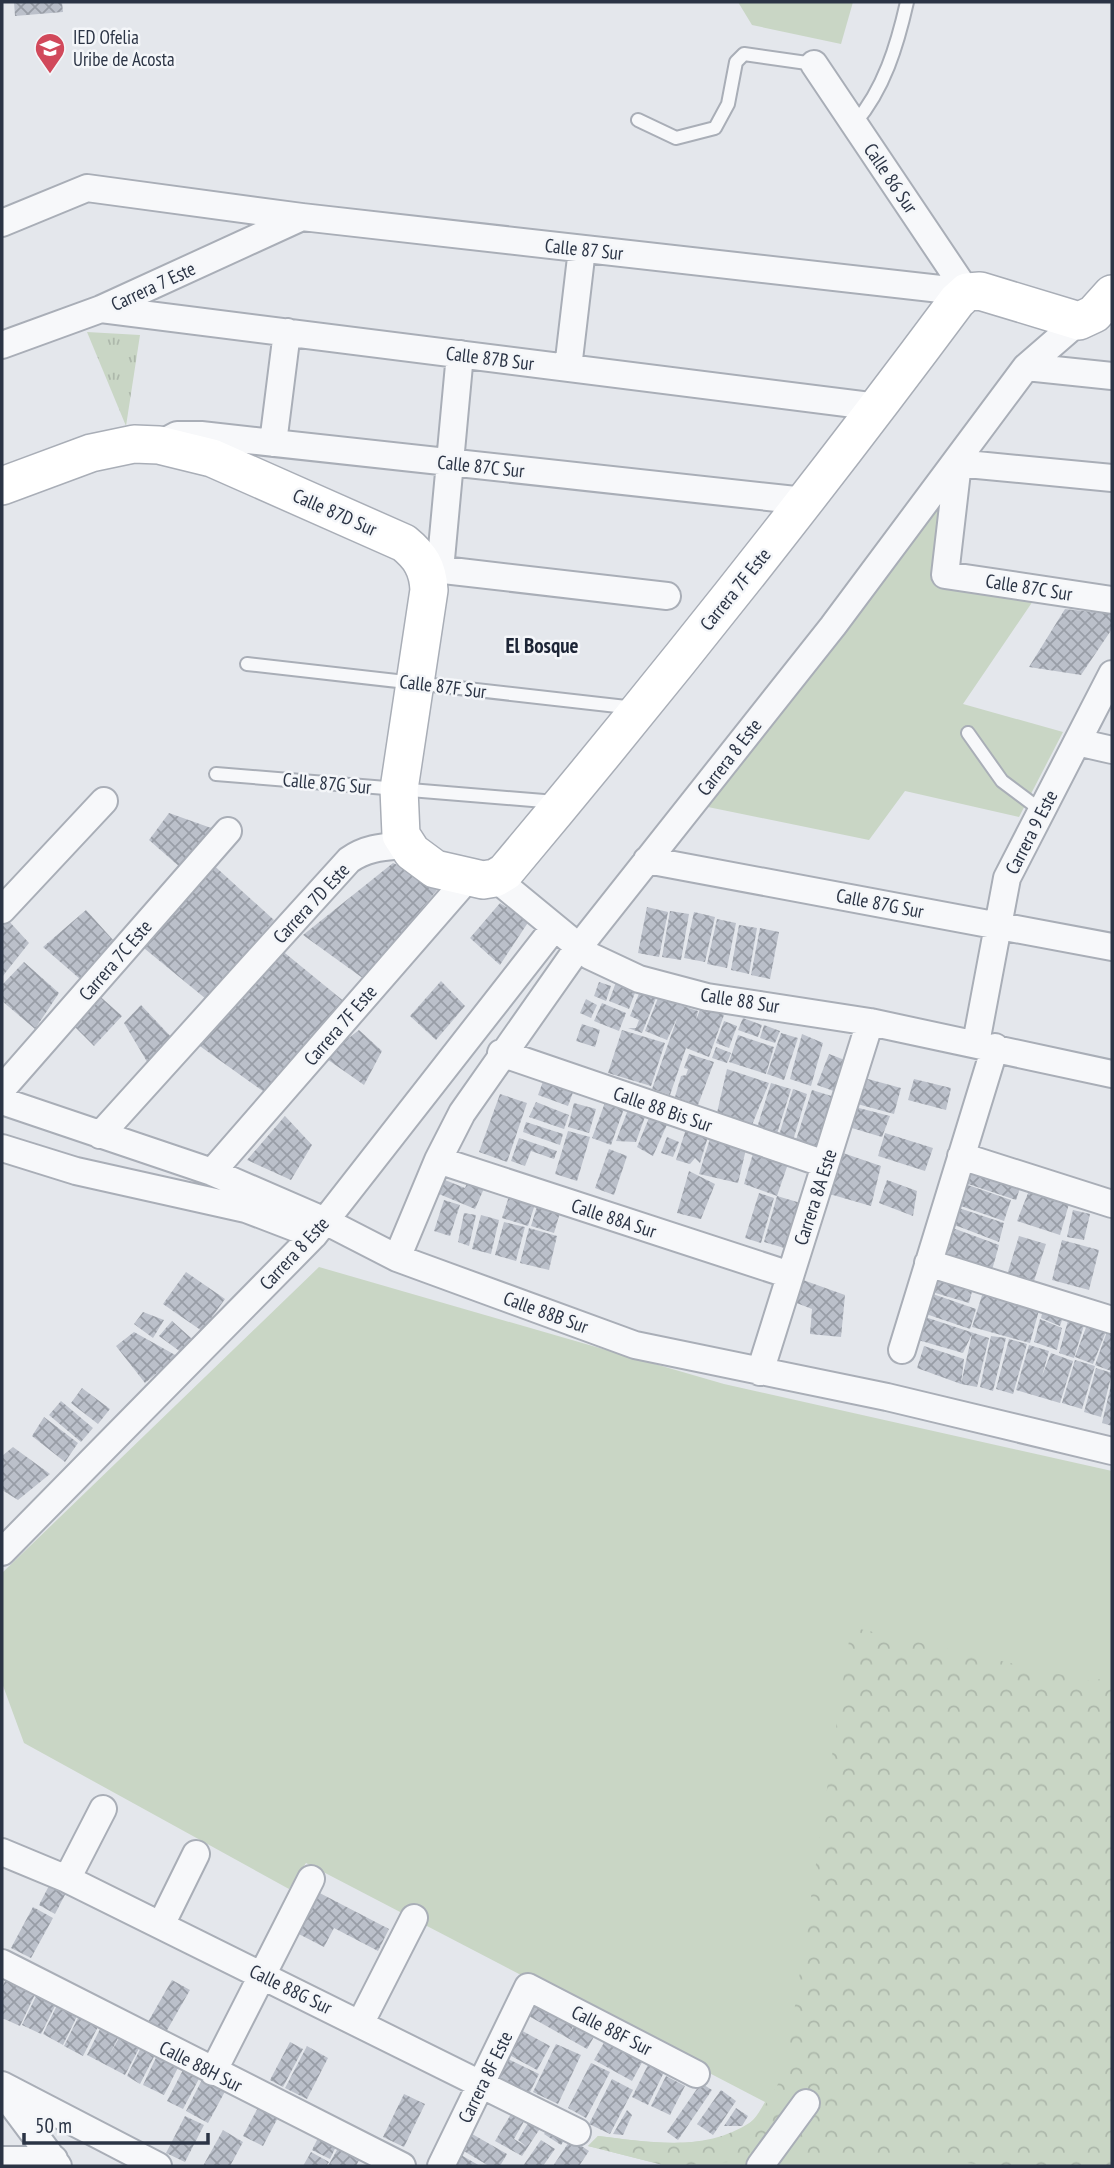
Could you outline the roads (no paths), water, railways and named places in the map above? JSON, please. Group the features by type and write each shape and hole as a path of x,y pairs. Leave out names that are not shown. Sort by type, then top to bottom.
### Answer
{"street":[{"name":"Calle 86 Sur","path":"814,64 967,292"},
{"name":"Calle 87 Sur","path":"2,223 87,188 302,217 967,292 980,291 1099,310"},
{"name":"Carrera 7 Este","path":"2,345 102,309 302,217"},
{"path":"568,368 582,249"},
{"name":"Carrera 7F Este","path":"212,1172 482,878 505,872 806,501 957,301 967,292"},
{"name":"Calle 87B Sur","path":"102,309 878,407"},
{"name":"Carrera 8 Este","path":"397,1258 438,1160 462,1113 578,947 833,626 1026,367 1099,310"},
{"path":"273,443 287,332"},
{"path":"406,845 399,824 399,789 450,462 460,354"},
{"path":"1026,367 1112,376"},
{"name":"Calle 87C Sur","path":"159,445 177,435 201,435 806,501"},
{"name":"Calle 87D Sur","path":"2,486 91,453 134,444 159,445 212,458 404,542 433,569"},
{"path":"957,463 1112,478"},
{"name":"Calle 87C Sur","path":"957,463 945,575 1112,600"},
{"path":"433,569 667,597"},
{"name":"Carrera 9 Este","path":"902,1350 961,1156 985,1045 1006,878 1112,674"},
{"path":"1077,741 1112,750"},
{"path":"2,910 104,802"},
{"name":"Carrera 7C Este","path":"2,1089 228,831"},
{"name":"Calle 88 Sur","path":"406,845 435,869 482,878 578,947 606,965 639,979 694,994 870,1022 1112,1074"},
{"name":"Carrera 7D Este","path":"100,1135 349,860 375,848 406,845"},
{"name":"Calle 87G Sur","path":"647,860 1112,947"},
{"name":"Carrera 8 Este","path":"2,1552 320,1228 554,928"},
{"name":"Carrera 8A Este","path":"760,1371 870,1022"},
{"name":"Calle 88 Bis Sur","path":"501,1054 825,1164"},
{"name":"Calle 88B Sur","path":"2,1101 212,1172 320,1228 635,1345 887,1397 1112,1451"},
{"name":"Calle 88B Sur","path":"2,1148 76,1171 320,1228"},
{"path":"961,1156 1112,1204"},
{"name":"Calle 88A Sur","path":"438,1160 790,1275"},
{"path":"929,1262 1112,1320"},
{"path":"67,1879 103,1810"},
{"name":"Calle 88G Sur","path":"2,1852 67,1879 578,2132"},
{"path":"161,1925 196,1854"},
{"path":"213,2072 311,1879"},
{"path":"360,2024 414,1918"},
{"name":"Calle 88H Sur","path":"2,1964 402,2166"},
{"name":"Calle 88F Sur","path":"528,1987 696,2074"},
{"name":"Carrera 8F Este","path":"442,2166 528,1987"},
{"path":"2,2085 158,2166"},
{"path":"2,2091 56,2163"},
{"path":"760,2166 806,2103"},
{"path":"2,2160 56,2163"}],"lane":[{"path":"855,123 875,100 900,34 907,2"},
{"path":"638,120 676,138 715,128 728,104 736,62 744,54 814,64"},
{"name":"Calle 87F Sur","path":"247,664 639,709"},
{"path":"968,733 1002,781 1042,811"},
{"name":"Calle 87G Sur","path":"216,775 563,802"}],"place":[{"name":"IED Ofelia Uribe de Acosta","path":"50,75"}],"district":[{"name":"El Bosque","path":"542,645"}]}
